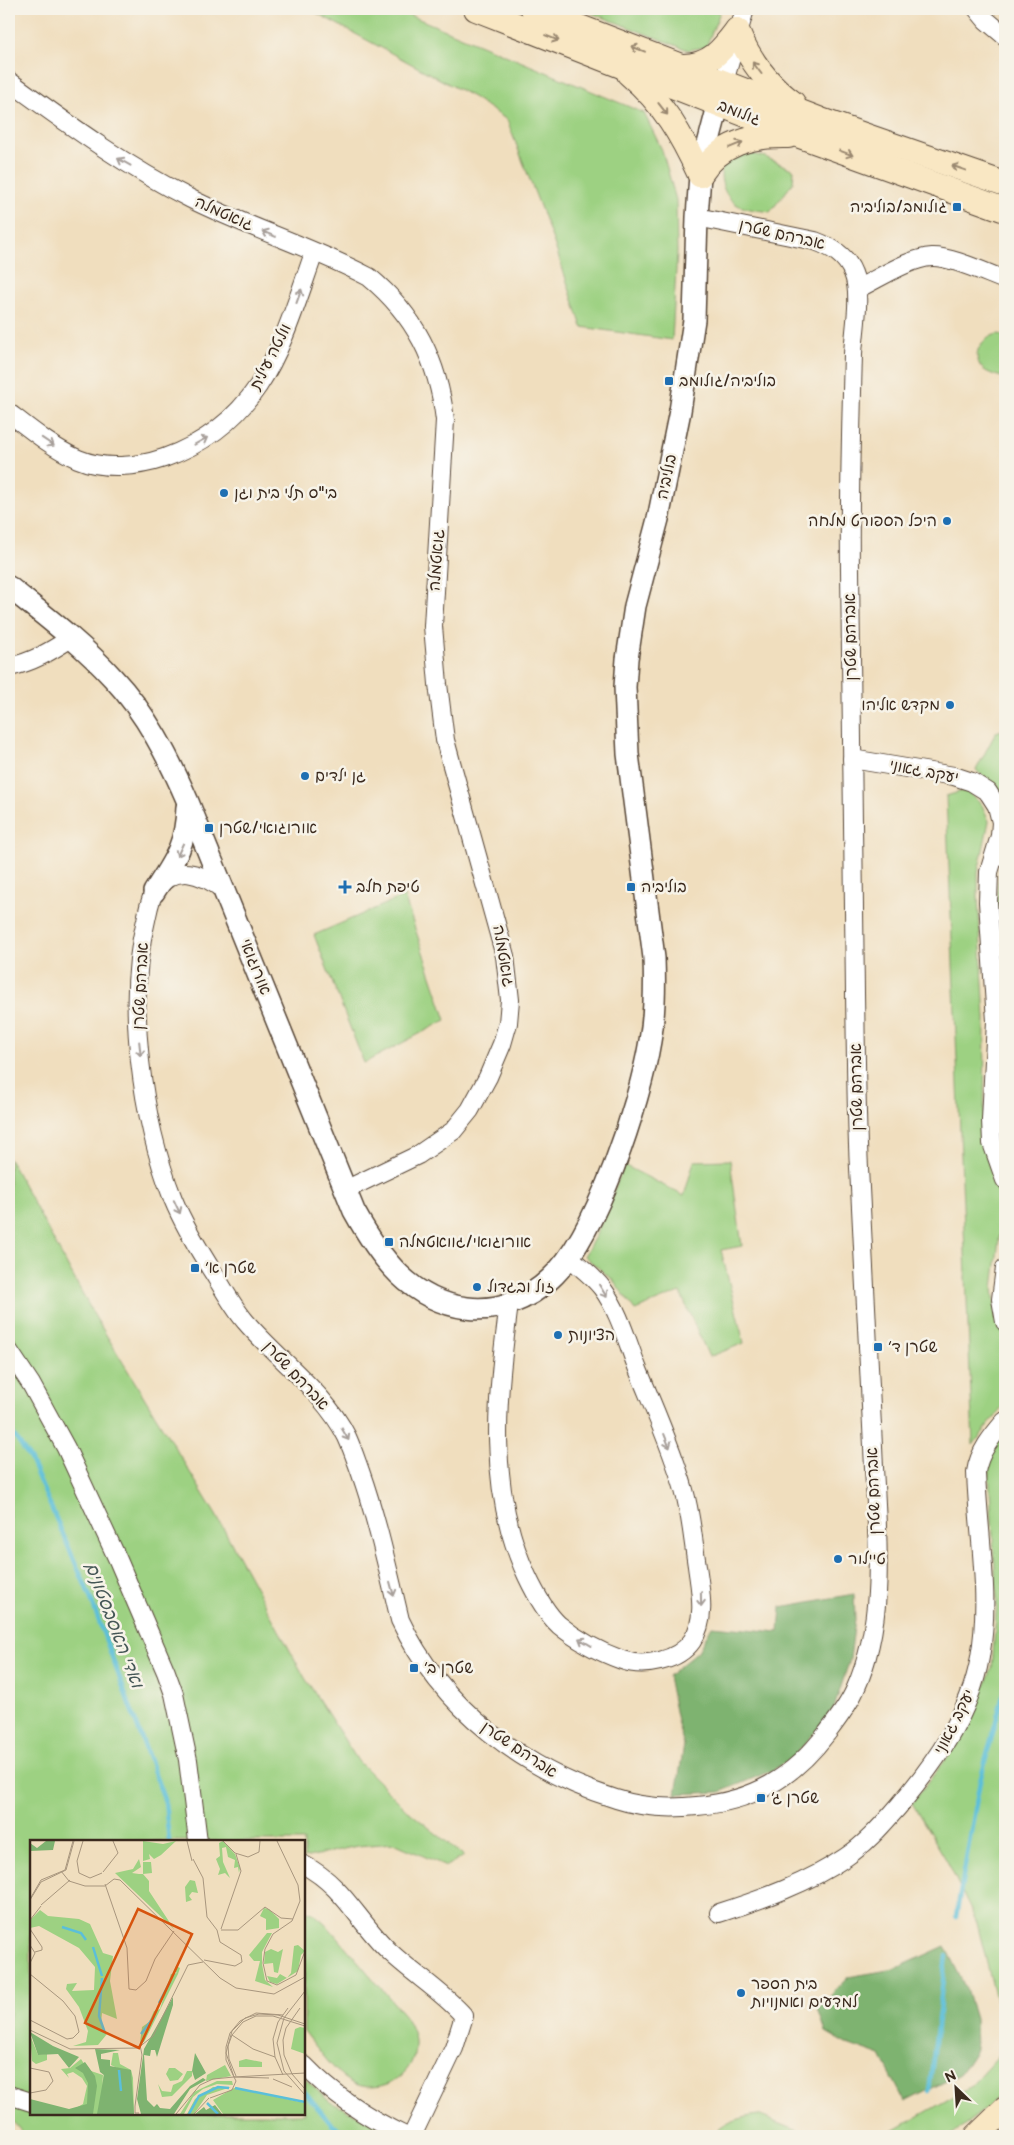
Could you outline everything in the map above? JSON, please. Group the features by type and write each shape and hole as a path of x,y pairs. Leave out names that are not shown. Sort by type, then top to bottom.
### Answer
{"main road":[{"name":"גולומב","path":"476,9 616,63 821,120 1005,184"},
{"name":"גולומב","path":"533,9 683,66 721,93 800,136 1005,210"},
{"path":"683,66 701,65 708,60 722,48 741,19"},
{"path":"741,19 752,62 780,94 821,120"},
{"path":"616,63 643,86 664,110 686,145 700,176"},
{"path":"700,176 712,159 742,142 771,136 800,136"},
{"path":"976,2136 1005,2109"}],"street":[{"path":"977,9 986,20 1005,36"},
{"path":"721,93 741,19"},
{"name":"גואטמלה","path":"9,81 76,131 120,160 190,199 369,277 402,309 414,325 428,352 442,398 445,420 445,445 433,626 439,693 451,762 506,956 510,1000 508,1024 488,1077 470,1110 453,1131 418,1155 345,1190"},
{"name":"בוליביה","path":"509,1304 531,1294 550,1280 579,1244 599,1201 630,1121 650,1041 655,988 654,958 628,754 625,695 627,659 635,606 660,511 680,411 694,320 700,176 721,93"},
{"name":"אברהם שטרן","path":"154,892 141,944 136,1012 140,1054 152,1133 173,1199 196,1246 244,1320 322,1400 347,1437 366,1488 400,1620 409,1640 430,1673 445,1691 506,1744 538,1766 562,1779 596,1793 648,1808 677,1808 715,1804 739,1799 773,1784 798,1765 819,1744 839,1718 854,1692 865,1662 873,1630 877,1597 877,1559 858,1164 849,497 857,289 855,276 847,262 832,247 815,241 697,217"},
{"name":"וולטה עילית","path":"9,413 52,445 80,460 100,464 127,466 155,461 201,442 238,413 267,372 284,339 314,253"},
{"path":"857,289 915,261 931,257 943,258 1005,280"},
{"name":"אורוגואי","path":"9,587 71,638 113,677 139,710 156,736 188,802 354,1212 380,1254 408,1282 426,1295 448,1306 491,1309 509,1304"},
{"path":"9,667 48,654 71,638"},
{"name":"יעקב גאוני","path":"852,759 954,776 972,782 988,792 997,806 1001,822 1000,836 990,872 988,902 996,1021 991,1120 992,1143 1005,1180"},
{"path":"154,892 172,865 185,838 188,802"},
{"path":"154,892 168,877 189,872 206,878 224,890"},
{"path":"509,1304 498,1406 498,1459 506,1519 514,1549 544,1607 558,1624 585,1643 630,1663 644,1664 670,1657 691,1642 701,1617 700,1590 685,1491 673,1455 617,1316 603,1289 569,1257"},
{"path":"1005,1268 1001,1299 1005,1322"},
{"path":"9,1351 31,1384 66,1448 122,1568 166,1672 174,1694 188,1760 198,1840"},
{"name":"יעקב גאוני","path":"719,1914 770,1897 813,1877 847,1857 874,1835 940,1755 964,1711 975,1681 980,1656 984,1596 976,1472 978,1461 987,1444 1005,1421"},
{"path":"305,1866 319,1873 347,1899 387,1950 464,2016 454,2048 412,2136"},
{"path":"305,2066 321,2083 372,2120 405,2136"},
{"path":"9,2094 30,2102"}],"green space":[{"path":"309,9 395,9 644,113 662,150 676,200 677,252 672,340 582,327 554,243 507,120 473,97"},
{"path":"581,9 707,9 720,12 706,47 688,50"},
{"path":"748,153 765,157 794,170 793,183 770,212 740,206 726,194 724,189 721,178 723,167 735,157"},
{"path":"998,334 1005,335 1005,378 985,371 977,358 979,347 987,339"},
{"path":"1005,729 1005,801 1001,793 976,770 996,732"},
{"path":"966,790 982,805 989,821 978,873 985,1018 984,1131 986,1156 1003,1207 993,1288 996,1315 1005,1338 1005,1404 973,1445 946,796"},
{"path":"1005,847 1005,1149 998,1095 995,925 998,885"},
{"path":"404,896 446,1020 364,1063 314,935"},
{"path":"9,1158 94,1315 216,1515 305,1678 358,1761 407,1810 464,1856 446,1866 394,1843 357,1846 305,1858 305,1840 30,1840 30,2115 305,2115 305,2079 330,2102 404,2136 25,2136 9,2117"},
{"path":"730,1160 742,1246 721,1250 744,1343 709,1357 680,1292 635,1310 613,1280 584,1256 596,1235 624,1165 684,1196 694,1161"},
{"path":"1005,1429 1005,2088 988,2107 950,2136 884,2136 970,2087 999,2055 1000,2016 977,1923 947,1861 912,1803 959,1742 992,1669 997,1600 988,1458"},
{"path":"854,1594 855,1619 850,1659 834,1708 794,1756 773,1770 720,1792 676,1794 684,1745 668,1676 698,1651 712,1626 779,1632 781,1607"},
{"path":"305,1910 313,1913 325,1923 405,2016 415,2039 413,2059 408,2068 401,2076 382,2086 361,2086 351,2082 339,2073 305,2032"},
{"path":"945,1946 966,1989 975,2019 976,2050 960,2074 905,2102 881,2056 847,2044 826,2032 818,2009 848,1977 895,1969"},
{"path":"758,2115 811,2136 713,2136 728,2124 739,2119"}],"waterway":[{"name":"ואדי האסבסטונים","path":"9,1428 30,1459 89,1594 165,1802 169,1840"},
{"path":"956,1917 980,1781 1005,1688"},
{"path":"929,2091 946,1956"},
{"name":"ואדי האסבסטונים","path":"305,2092 332,2125 353,2136"}],"place":[{"name":"גולומב/בוליביה","path":"957,207"},
{"name":"בוליביה/גולומב","path":"669,381"},
{"name":"בי\"ס תלי בית וגן","path":"224,493"},
{"name":"היכל הספורט מלחה","path":"947,521"},
{"name":"מקדש אליהו","path":"950,705"},
{"name":"גן ילדים","path":"305,776"},
{"name":"אורוגואי/שטרן","path":"209,828"},
{"name":"טיפת חלב","path":"345,887"},
{"name":"בוליביה","path":"631,887"},
{"name":"אורוגואי/גוואטמלה","path":"389,1242"},
{"name":"שטרן א׳","path":"195,1268"},
{"name":"זול ובגדול","path":"477,1287"},
{"name":"הציונות","path":"558,1335"},
{"name":"שטרן ד׳","path":"878,1347"},
{"name":"טיילור","path":"838,1559"},
{"name":"שטרן ב׳","path":"414,1668"},
{"name":"שטרן ג׳","path":"761,1798"},
{"name":"בית הספר למדעים ואמנויות","path":"741,1993"}]}
